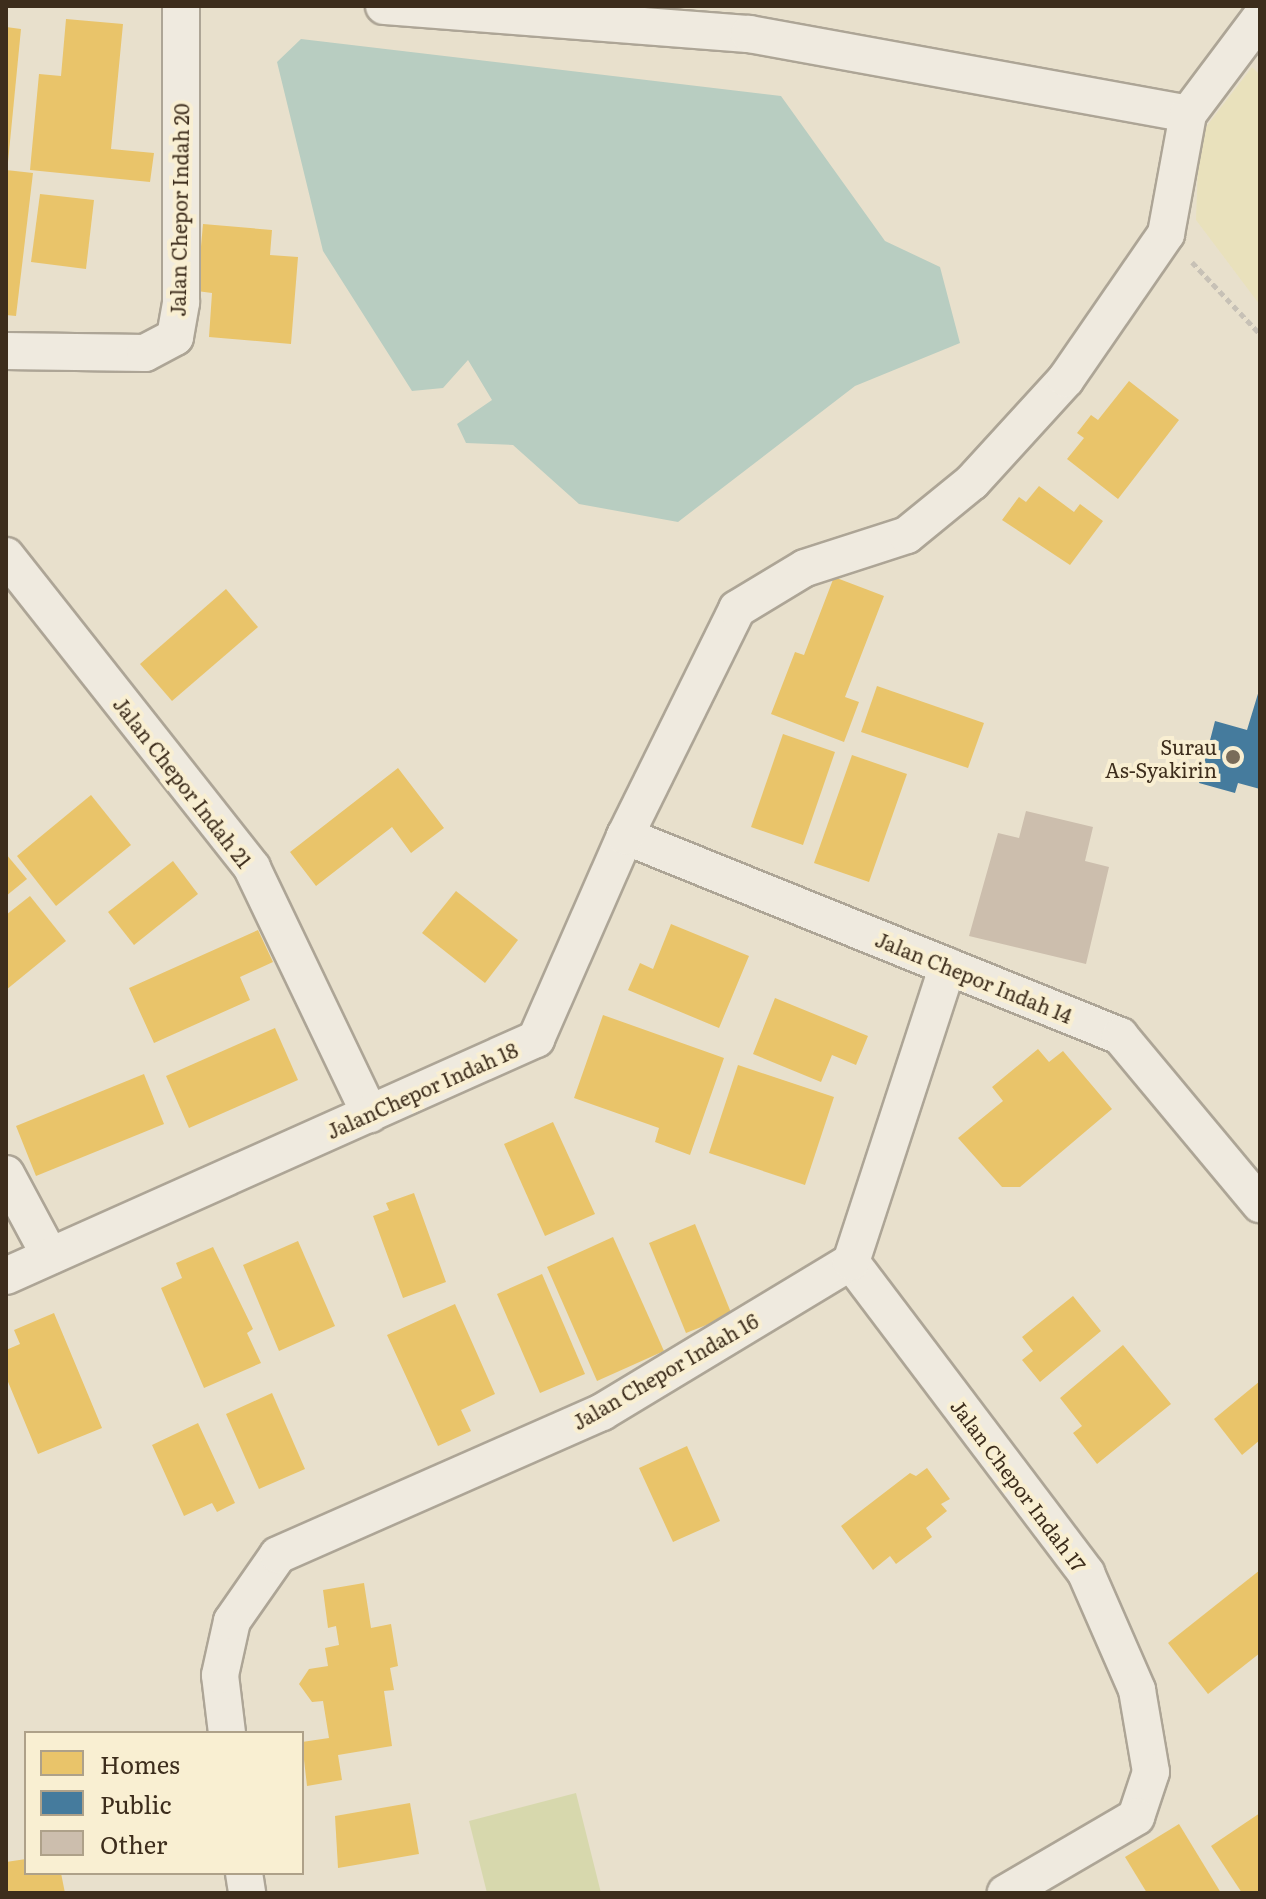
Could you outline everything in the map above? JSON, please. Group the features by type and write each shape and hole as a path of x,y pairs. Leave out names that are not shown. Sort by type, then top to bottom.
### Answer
{"street":[{"name":"Jalan Chepor Indah 20","path":"6,351 145,353 175,337 181,302 181,6"},
{"path":"384,6 750,20 1188,114"},
{"path":"1166,234 1188,114 1260,18"},
{"name":"JalanChepor Indah 18","path":"6,1276 536,1039 625,836 737,609 805,568 907,535 972,482 1066,379 1166,234"},
{"name":"Jalan Chepor Indah 21","path":"6,556 252,868 370,1114"},
{"name":"Jalan Chepor Indah 14","path":"625,836 1120,1036 1260,1204"},
{"path":"851,1262 948,966"},
{"path":"6,1174 50,1256"},
{"name":"Jalan Chepor Indah 16","path":"227,1731 220,1675 232,1621 278,1555 602,1412 851,1262"},
{"name":"Jalan Chepor Indah 17","path":"851,1262 1086,1573 1137,1690 1151,1772 1136,1817 1006,1893"}],"path":[{"path":"1166,234 1260,334"}],"shaded area":[{"path":"301,39 781,96 885,241 940,267 960,343 855,386 678,522 579,504 513,445 466,443 457,424 492,400 468,360 443,388 412,391 323,251 277,62"},
{"path":"1252,67 1260,75 1260,305 1196,220 1199,136"}],"green space":[{"path":"576,1793 601,1893 487,1893 469,1821"}],"building: Homes":[{"path":"66,19 123,24 111,149 154,153 150,182 30,170 39,74 61,76"},
{"path":"6,27 21,29 8,162 6,162"},
{"path":"6,170 33,173 16,316 6,315"},
{"path":"40,194 94,200 86,269 31,262"},
{"path":"203,224 272,230 270,255 298,257 291,344 209,337 212,293 197,291"},
{"path":"1129,381 1179,420 1118,499 1067,459 1084,438 1077,433 1091,415 1098,420"},
{"path":"1039,486 1074,512 1080,504 1103,521 1070,565 1002,520 1019,497 1026,502"},
{"path":"834,577 884,596 845,697 859,702 844,742 771,714 795,652 804,655"},
{"path":"226,589 258,627 172,701 140,664"},
{"path":"877,686 984,723 968,768 861,732"},
{"path":"783,734 835,752 803,845 751,827"},
{"path":"852,755 907,774 869,882 814,863"},
{"path":"398,768 444,828 411,853 392,827 316,886 290,852"},
{"path":"91,795 131,845 56,906 17,856"},
{"path":"6,854 27,879 6,896"},
{"path":"173,861 198,894 134,945 108,912"},
{"path":"456,891 518,940 485,983 422,933"},
{"path":"30,896 66,941 6,990 6,915"},
{"path":"671,924 749,956 719,1028 628,990 640,963 653,969"},
{"path":"258,930 273,962 240,977 250,1000 154,1043 129,988"},
{"path":"775,998 868,1036 856,1065 832,1055 821,1082 753,1054"},
{"path":"603,1015 724,1058 690,1155 655,1142 659,1128 574,1098"},
{"path":"275,1028 298,1080 189,1128 166,1076"},
{"path":"1038,1049 1049,1062 1063,1051 1112,1109 1020,1187 1002,1187 958,1138 1003,1101 992,1087"},
{"path":"738,1065 834,1097 805,1185 709,1153"},
{"path":"144,1074 164,1124 36,1176 16,1126"},
{"path":"553,1122 595,1214 545,1236 504,1144"},
{"path":"414,1193 446,1282 403,1298 373,1216 389,1210 386,1203"},
{"path":"695,1224 732,1315 686,1333 649,1243"},
{"path":"613,1237 664,1351 597,1381 547,1267"},
{"path":"298,1241 335,1326 279,1351 243,1265"},
{"path":"213,1247 253,1329 247,1333 261,1363 204,1388 161,1288 182,1278 176,1263"},
{"path":"542,1274 585,1374 540,1393 497,1294"},
{"path":"1073,1296 1101,1331 1040,1382 1022,1360 1033,1351 1022,1337"},
{"path":"455,1304 495,1394 461,1410 471,1431 438,1446 387,1335"},
{"path":"54,1313 102,1428 38,1454 6,1377 6,1350 20,1344 14,1330"},
{"path":"1123,1345 1171,1404 1097,1464 1073,1433 1082,1426 1060,1398"},
{"path":"1260,1381 1260,1440 1242,1455 1214,1419"},
{"path":"272,1393 305,1469 259,1489 226,1414"},
{"path":"198,1423 235,1503 217,1512 212,1503 184,1516 152,1445"},
{"path":"687,1446 720,1521 673,1542 639,1468"},
{"path":"927,1468 950,1499 941,1504 947,1511 926,1528 932,1537 896,1564 890,1556 873,1570 841,1526 910,1473 916,1476"},
{"path":"1260,1570 1260,1653 1208,1694 1168,1643"},
{"path":"364,1583 371,1628 391,1624 398,1666 390,1668 394,1690 384,1691 392,1746 338,1755 342,1780 307,1786 304,1742 329,1738 323,1701 312,1702 299,1684 309,1669 328,1666 325,1648 339,1645 336,1626 328,1628 323,1590"},
{"path":"410,1803 419,1854 338,1868 335,1816"},
{"path":"1260,1813 1260,1893 1242,1893 1211,1846"},
{"path":"1179,1824 1221,1893 1147,1893 1125,1857"},
{"path":"24,1859 24,1875 61,1875 65,1893 6,1893 6,1862"}],"building: Public":[{"name":"Surau As-Syakirin","path":"1260,687 1260,789 1238,783 1235,793 1199,783 1215,721 1247,730"}],"building: Other":[{"path":"1026,811 1093,827 1085,861 1109,867 1086,964 969,936 998,833 1019,838"}],"place":[{"name":"Surau As-Syakirin","path":"1233,757"}]}
